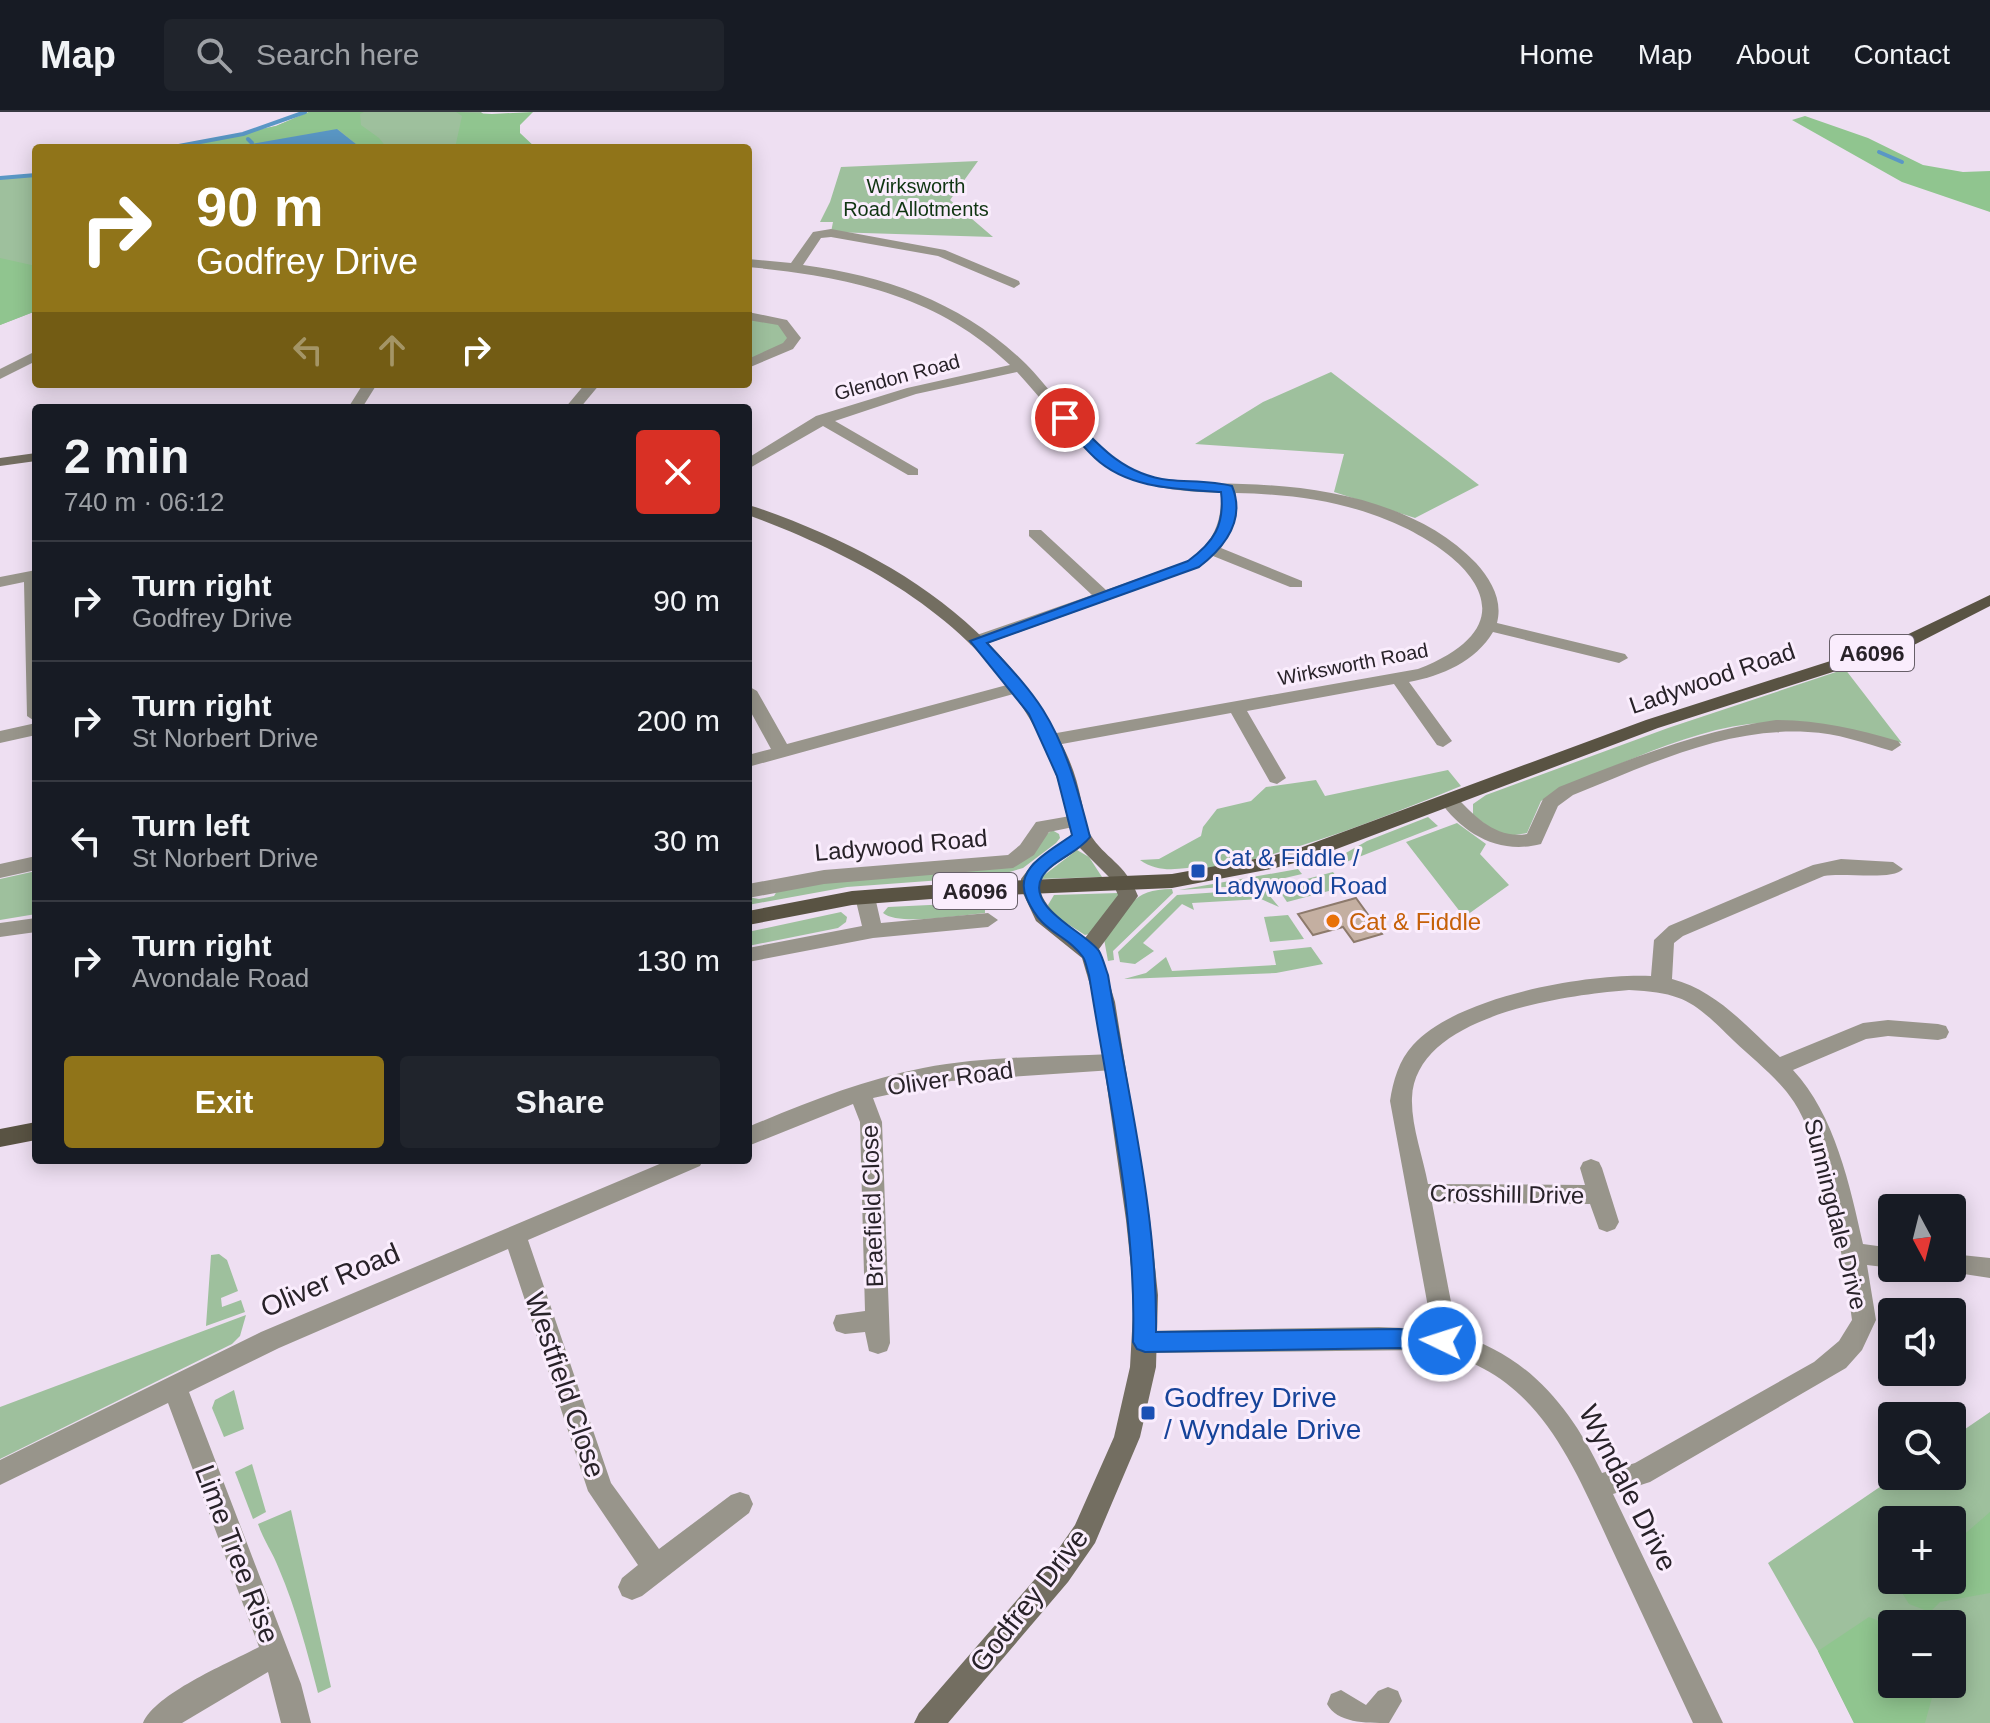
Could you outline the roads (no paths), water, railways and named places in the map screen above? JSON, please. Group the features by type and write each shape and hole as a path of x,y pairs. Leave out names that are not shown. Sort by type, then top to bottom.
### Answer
{"main road":[{"name":"Ladywood Road","path":"752,917 807,904 865,897 1173,881 1248,869 1303,854 1652,724 1902,644 1990,600"},
{"path":"0,1138 32,1132"}],"street":[{"path":"795,267 812,240 823,233 919,247 978,262 1014,284"},
{"path":"752,263 795,267 867,280 931,303 975,326 1021,367 1112,466 1164,484 1283,491 1345,502 1417,529 1460,556 1481,580 1492,608 1488,626 1619,658"},
{"path":"752,317 784,322 794,333 788,346 752,362"},
{"path":"4,372 32,357"},
{"name":"Glendon Road","path":"752,462 786,437 821,419 883,398 1021,367"},
{"path":"4,372 30,376"},
{"path":"576,404 590,388"},
{"path":"821,419 913,472"},
{"path":"0,462 32,458"},
{"path":"977,641 1182,569 1212,550 1227,526 1228,489"},
{"path":"752,514 810,532 862,556 922,593 977,641 1018,687 1051,740 1066,776 1079,829 1125,884 1128,896 1087,950 1043,916 1031,889 1031,879 1079,829"},
{"path":"1035,533 1103,596"},
{"path":"1212,550 1296,584"},
{"path":"0,582 32,575"},
{"name":"Wirksworth Road","path":"1051,740 1422,674 1459,658 1483,637 1488,626"},
{"path":"1398,678 1443,741"},
{"path":"752,760 1018,687"},
{"path":"752,698 782,752"},
{"path":"1236,706 1277,778"},
{"path":"1448,800 1487,836 1504,842 1522,842 1534,839 1550,803 1566,791 1709,736 1761,726 1789,725 1851,741 1892,745"},
{"path":"0,737 32,730"},
{"name":"Ladywood Road","path":"759,888 824,877 1013,861 1027,850 1043,827 1079,829"},
{"path":"0,871 32,864"},
{"path":"1661,982 1664,940 1676,931 1820,870 1841,866 1893,869"},
{"name":"Ladywood Road","path":"865,897 873,931"},
{"path":"0,930 32,926"},
{"path":"752,954 873,931 975,926"},
{"name":"Godfrey Drive","path":"929,1723 1058,1573 1085,1534 1108,1487 1127,1437 1143,1367 1146,1295 1138,1220 1105,1002 1094,961 1087,950"},
{"name":"Sunningdale Drive","path":"1442,1341 1440,1307 1402,1119 1402,1086 1411,1063 1436,1037 1468,1017 1508,1004 1615,981 1661,982 1688,991 1708,1004 1803,1098 1819,1128 1851,1253 1864,1320 1855,1342 1838,1360 1641,1473 1596,1487"},
{"path":"1776,1068 1863,1031 1888,1028 1938,1033"},
{"name":"Oliver Road","path":"752,1135 860,1093 901,1081 958,1072 1113,1062"},
{"name":"Braefield Close","path":"845,1323 878,1332 871,1122 860,1093"},
{"name":"Oliver Road","path":"0,1473 270,1340 683,1164"},
{"name":"Crosshill Drive","path":"1591,1168 1607,1222"},
{"name":"Crosshill Drive","path":"1416,1193 1599,1195"},
{"name":"Westfield Close","path":"515,1236 601,1491 656,1567"},
{"path":"1851,1253 1878,1256"},
{"path":"1966,1265 1990,1268"},
{"name":"Wyndale Drive","path":"1145,1342 1399,1338 1442,1341 1503,1367 1550,1406 1564,1424 1708,1723"},
{"name":"Lime Tree Rise","path":"174,1386 275,1653 296,1723"},
{"path":"632,1587 740,1504"},
{"path":"158,1723 185,1703 275,1653"},
{"path":"1341,1704 1375,1716"}],"water":[{"path":"337,129 356,144 251,144"}],"waterway":[{"path":"189,144 243,134 305,112"},
{"path":"248,139 252,143"},
{"path":"1879,152 1902,162"},
{"path":"0,178 32,175"}],"place":[{"name":"Cat & Fiddle / Ladywood Road","path":"1198,871"},
{"name":"Cat & Fiddle","path":"1333,921"},
{"name":"Godfrey Drive / Wyndale Drive","path":"1148,1413"}],"park label":[{"name":"Wirksworth Road Allotments","path":"916,198"}]}
